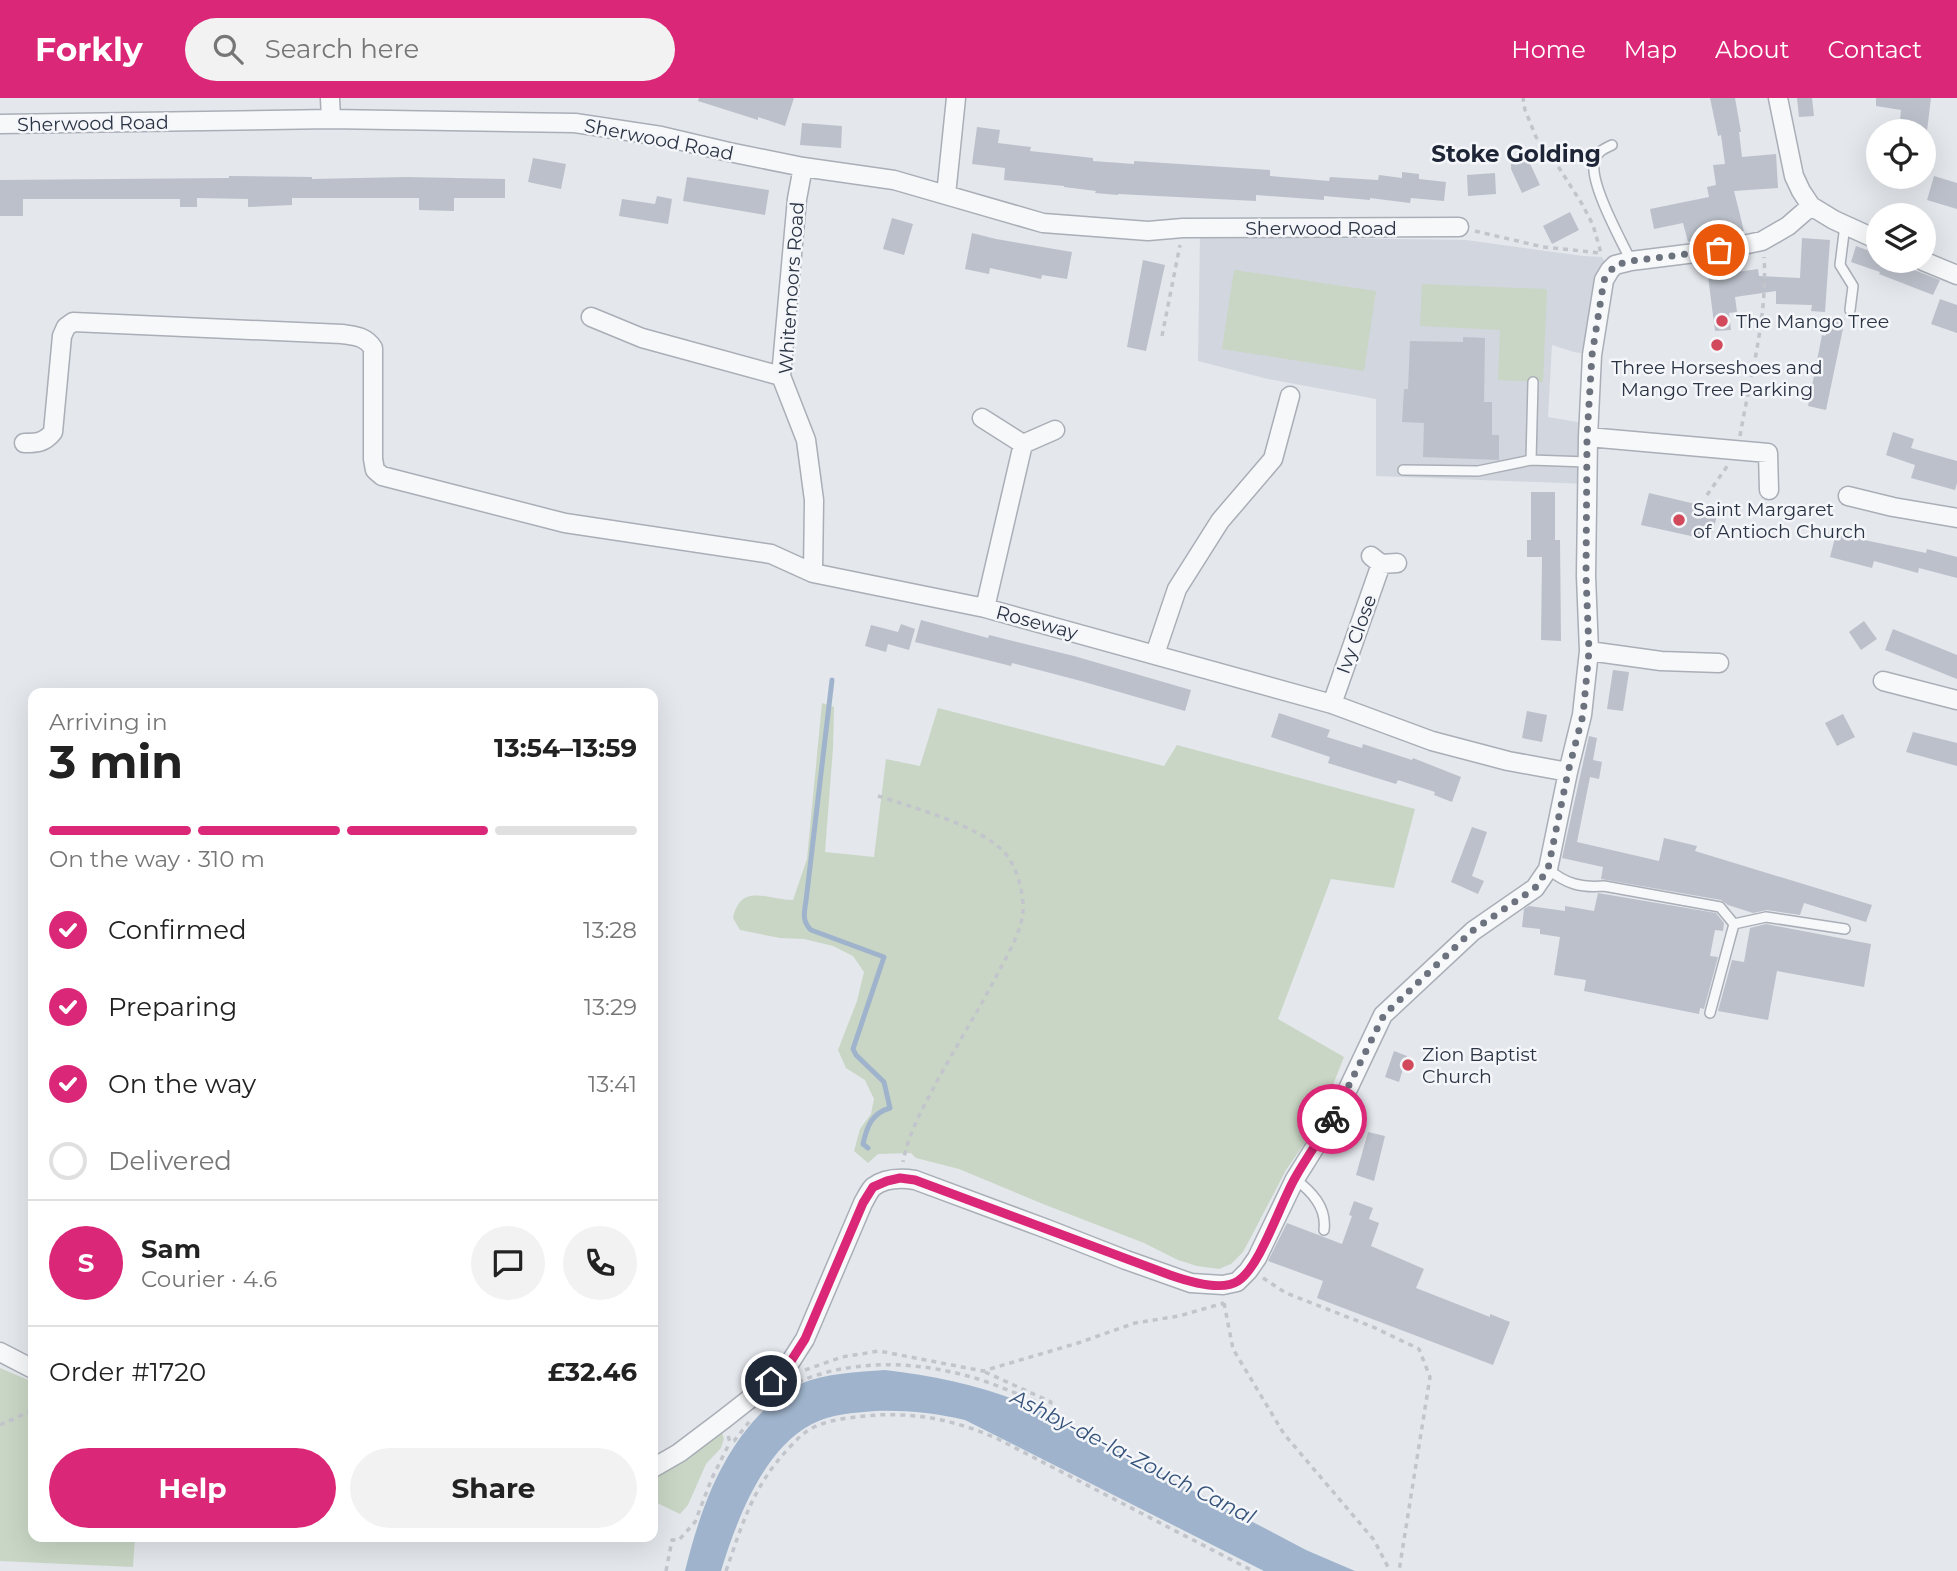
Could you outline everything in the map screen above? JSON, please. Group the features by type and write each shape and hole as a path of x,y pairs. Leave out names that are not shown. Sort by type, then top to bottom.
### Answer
{"street":[{"path":"330,98 331,120"},
{"path":"946,195 956,98"},
{"path":"1778,98 1794,176 1801,191 1811,206 1866,235"},
{"name":"Sherwood Road","path":"0,124 331,120 575,123 661,136 803,167 894,180 1043,223 1148,231 1183,228 1460,228"},
{"name":"Whitemoors Road","path":"803,167 797,198 780,376 806,440 814,500 813,573"},
{"path":"658,1465 679,1453 784,1372 805,1339 863,1203 873,1187 900,1178 915,1180 1223,1294 1248,1271 1257,1258 1294,1178 1337,1112 1384,1015 1472,931 1535,888 1548,869 1583,715 1589,651 1586,576 1587,437 1592,355 1604,280 1615,265 1631,261 1719,250 1762,241 1788,226 1811,206"},
{"path":"1936,266 1957,275"},
{"path":"591,317 642,338 780,376"},
{"name":"Roseway","path":"24,443 38,443 47,439 52,432 62,336 66,327 73,322 361,337 373,348 375,470 382,476 565,523 771,554 813,573 985,608 1332,704 1432,741 1508,761 1568,772"},
{"path":"1155,654 1177,589 1220,522 1273,458 1290,396"},
{"path":"982,418 1023,444"},
{"path":"1023,444 1055,430"},
{"path":"1587,437 1768,453 1769,490"},
{"path":"985,608 1023,444"},
{"path":"1848,496 1893,507 1957,517"},
{"name":"Ivy Close","path":"1332,704 1383,561"},
{"path":"1589,651 1661,661 1719,663"},
{"path":"1883,681 1957,700"},
{"path":"0,1352 28,1366"}],"lane":[{"path":"1612,145 1602,149 1594,161 1594,174 1605,207 1631,261"},
{"path":"1845,225 1840,265 1853,286 1850,310"},
{"path":"1531,460 1533,382"},
{"path":"1403,470 1478,471 1531,460 1587,462"},
{"path":"1548,869 1560,879 1585,887 1604,886 1720,907 1734,924"},
{"path":"1734,924 1766,917 1845,929"},
{"path":"1710,1013 1734,924"},
{"path":"1294,1178 1312,1191 1322,1211 1324,1230"}],"path":[{"path":"1460,228 1543,247 1601,253 1593,225 1582,204 1536,137 1523,98"},
{"path":"1162,336 1183,228"},
{"path":"1707,495 1738,450 1762,319 1766,282 1762,241"},
{"path":"877,796 955,823 988,839 1004,852 1015,869 1023,912 1015,938 994,982 923,1106 905,1149 900,1178"},
{"path":"1248,1271 1265,1278 1286,1293 1373,1327 1419,1349 1430,1377 1399,1571"},
{"path":"983,1371 1135,1323 1179,1315 1223,1294 1233,1349 1284,1434 1374,1540 1390,1571"},
{"path":"790,1386 808,1378 858,1366 897,1364 977,1379 1049,1406 1051,1402 983,1371 880,1351 842,1357 797,1373"},
{"path":"0,1425 28,1412"},
{"path":"726,1571 745,1515 764,1478 803,1433 838,1419 887,1415 922,1417 967,1426 998,1439 1253,1571"},
{"path":"666,1571 672,1540 679,1539 695,1522 712,1478 732,1441 751,1420"}],"shaded area":[{"path":"1200,236 1466,240 1602,257 1610,270 1592,355 1552,345 1548,417 1589,424 1587,484 1376,476 1376,399 1268,379 1198,361"}],"green space":[{"path":"1234,270 1376,291 1364,371 1222,349"},
{"path":"1422,284 1547,289 1543,382 1498,380 1500,330 1420,326"},
{"path":"822,703 834,707 825,852 874,857 886,759 920,766 938,708 1164,766 1177,745 1415,809 1394,888 1331,879 1278,1019 1344,1057 1309,1137 1286,1170 1243,1252 1231,1264 1219,1269 1178,1260 1144,1243 959,1169 916,1158 911,1153 878,1154 868,1163 854,1151 860,1129 871,1114 874,1099 865,1080 846,1068 838,1050 857,1001 864,972 853,956 833,946 740,930 733,918 742,900 749,896 793,900 807,859"},
{"path":"0,1368 28,1380 28,1542 135,1542 133,1567 0,1561"},
{"path":"722,1432 724,1439 721,1448 706,1464 688,1505 680,1514 658,1503 658,1472 709,1437"}],"water":[{"path":"885,1370 961,1383 1034,1407 1306,1550 1355,1571 1264,1571 965,1420 920,1413 875,1411 827,1418 795,1435 779,1451 754,1488 721,1571 685,1571 714,1484 736,1444 765,1409 790,1389 810,1380"}],"building":[{"path":"699,98 794,98 785,126 698,101"},
{"path":"1710,98 1735,98 1742,157 1776,154 1778,188 1734,191 1744,231 1688,242 1683,223 1654,229 1650,209 1709,197 1707,187 1716,185 1713,165 1725,164 1721,135 1718,136"},
{"path":"1797,98 1812,98 1814,116 1799,117"},
{"path":"1876,98 1931,98 1928,119 1900,119 1901,110 1876,106"},
{"path":"802,123 842,126 841,148 800,145"},
{"path":"977,127 1000,130 998,143 1031,147 1030,151 1093,158 1093,161 1270,170 1270,176 1329,181 1330,177 1378,180 1379,175 1402,178 1402,172 1419,174 1419,179 1446,182 1444,201 1411,198 1410,203 1370,198 1324,196 1324,200 1256,195 1256,201 1118,195 1004,180 1005,168 972,164"},
{"path":"1527,157 1540,185 1522,193 1511,164"},
{"path":"533,158 566,164 561,189 528,182"},
{"path":"1495,173 1496,194 1468,196 1467,175"},
{"path":"229,176 505,179 505,198 454,198 454,211 419,210 419,198 292,198 292,205 248,207 248,199 197,198 197,207 180,207 180,199 23,199 23,216 0,216 0,180"},
{"path":"687,177 769,190 765,215 683,201"},
{"path":"1936,177 1957,183 1957,209 1927,200 1930,189 1936,189"},
{"path":"657,196 672,199 668,224 619,216 622,199 655,204"},
{"path":"1570,212 1579,230 1552,244 1543,226"},
{"path":"892,218 913,224 904,255 883,249"},
{"path":"972,233 1072,252 1067,279 1042,275 1041,279 990,268 989,274 965,269"},
{"path":"1802,238 1830,240 1825,312 1811,311 1812,305 1776,304 1776,291 1735,297 1737,312 1729,313 1731,330 1715,331 1708,276 1758,269 1759,276 1800,278"},
{"path":"1856,246 1866,250 1866,267 1851,262"},
{"path":"1143,260 1165,265 1146,351 1127,347"},
{"path":"1922,273 1940,280 1933,295 1879,274"},
{"path":"1940,299 1957,305 1957,333 1931,324"},
{"path":"1832,317 1845,319 1826,410 1808,406 1822,335 1825,336"},
{"path":"1463,337 1485,338 1484,402 1492,402 1492,435 1499,435 1499,460 1423,457 1424,423 1402,422 1404,389 1408,389 1410,341 1463,342"},
{"path":"1893,432 1914,439 1911,448 1957,461 1955,490 1911,478 1915,465 1886,455"},
{"path":"1531,492 1555,492 1555,540 1560,540 1561,641 1541,640 1542,557 1527,557 1527,540 1531,540"},
{"name":"Saint Margaret of Antioch Church","path":"1649,493 1708,507 1707,513 1717,515 1713,532 1702,530 1700,538 1641,525"},
{"path":"1836,534 1926,553 1927,549 1957,557 1957,578 1919,568 1918,573 1874,561 1872,568 1830,557"},
{"path":"921,620 988,638 989,635 1074,656 1191,690 1185,711 1012,663 1011,666 915,642"},
{"path":"1864,621 1877,639 1861,650 1849,632"},
{"path":"901,624 915,629 909,650 888,644 886,652 865,646 871,625 898,632"},
{"path":"1893,629 1957,655 1957,679 1885,650"},
{"path":"1613,670 1629,672 1623,711 1607,709"},
{"path":"1527,711 1547,715 1542,742 1522,738"},
{"path":"1279,713 1330,730 1327,737 1362,748 1363,744 1412,760 1413,758 1461,777 1452,802 1434,795 1435,792 1398,780 1396,784 1328,763 1330,757 1271,737"},
{"path":"1843,714 1855,737 1837,746 1825,723"},
{"path":"1913,732 1957,743 1957,766 1906,752"},
{"path":"1589,736 1597,738 1593,760 1602,762 1599,779 1590,777 1577,842 1659,861 1664,838 1697,846 1695,851 1872,905 1866,922 1804,903 1800,915 1767,910 1753,913 1721,900 1601,879 1603,867 1562,858"},
{"path":"1472,827 1487,832 1472,876 1484,881 1478,894 1451,882"},
{"path":"1598,893 1716,913 1724,923 1723,931 1715,930 1710,956 1718,957 1704,1009 1700,1008 1699,1014 1584,991 1586,980 1554,975 1560,937 1540,934 1540,929 1522,927 1524,909 1529,906 1565,911 1565,906 1594,911"},
{"path":"1766,924 1871,944 1864,987 1777,971 1768,1020 1718,1011 1732,960 1744,962 1750,928"},
{"path":"1394,1051 1407,1056 1399,1082 1385,1077"},
{"path":"1368,1132 1385,1136 1374,1181 1356,1175"},
{"path":"1354,1201 1373,1208 1369,1219 1379,1223 1371,1246 1424,1269 1416,1288 1490,1317 1490,1314 1510,1322 1493,1365 1317,1298 1323,1281 1268,1261 1287,1223 1342,1244 1352,1216 1349,1215"}],"waterway":[{"path":"832,680 804,917 811,930 884,957 853,1049 884,1082 890,1108 879,1113 869,1126 863,1144 868,1148"}],"way so far":[{"path":"1332,1119 1384,1015 1472,931 1535,888 1548,869 1583,715 1589,651 1586,576 1587,437 1590,424 1592,355 1604,280 1615,265 1719,250"}],"place":[{"name":"The Mango Tree","path":"1722,321"},
{"name":"Three Horseshoes and Mango Tree Parking","path":"1717,345"},
{"name":"Saint Margaret of Antioch Church","path":"1679,520"},
{"name":"Zion Baptist Church","path":"1408,1065"}],"district":[{"name":"Stoke Golding","path":"1516,154"}],"route":[{"path":"771,1381 784,1372 805,1339 863,1203 873,1187 900,1178 915,1180 1192,1283 1223,1285 1237,1282 1257,1258 1294,1178 1332,1119"}],"water label":[{"name":"Ashby-de-la-Zouch Canal","path":"1133,1457"}]}
